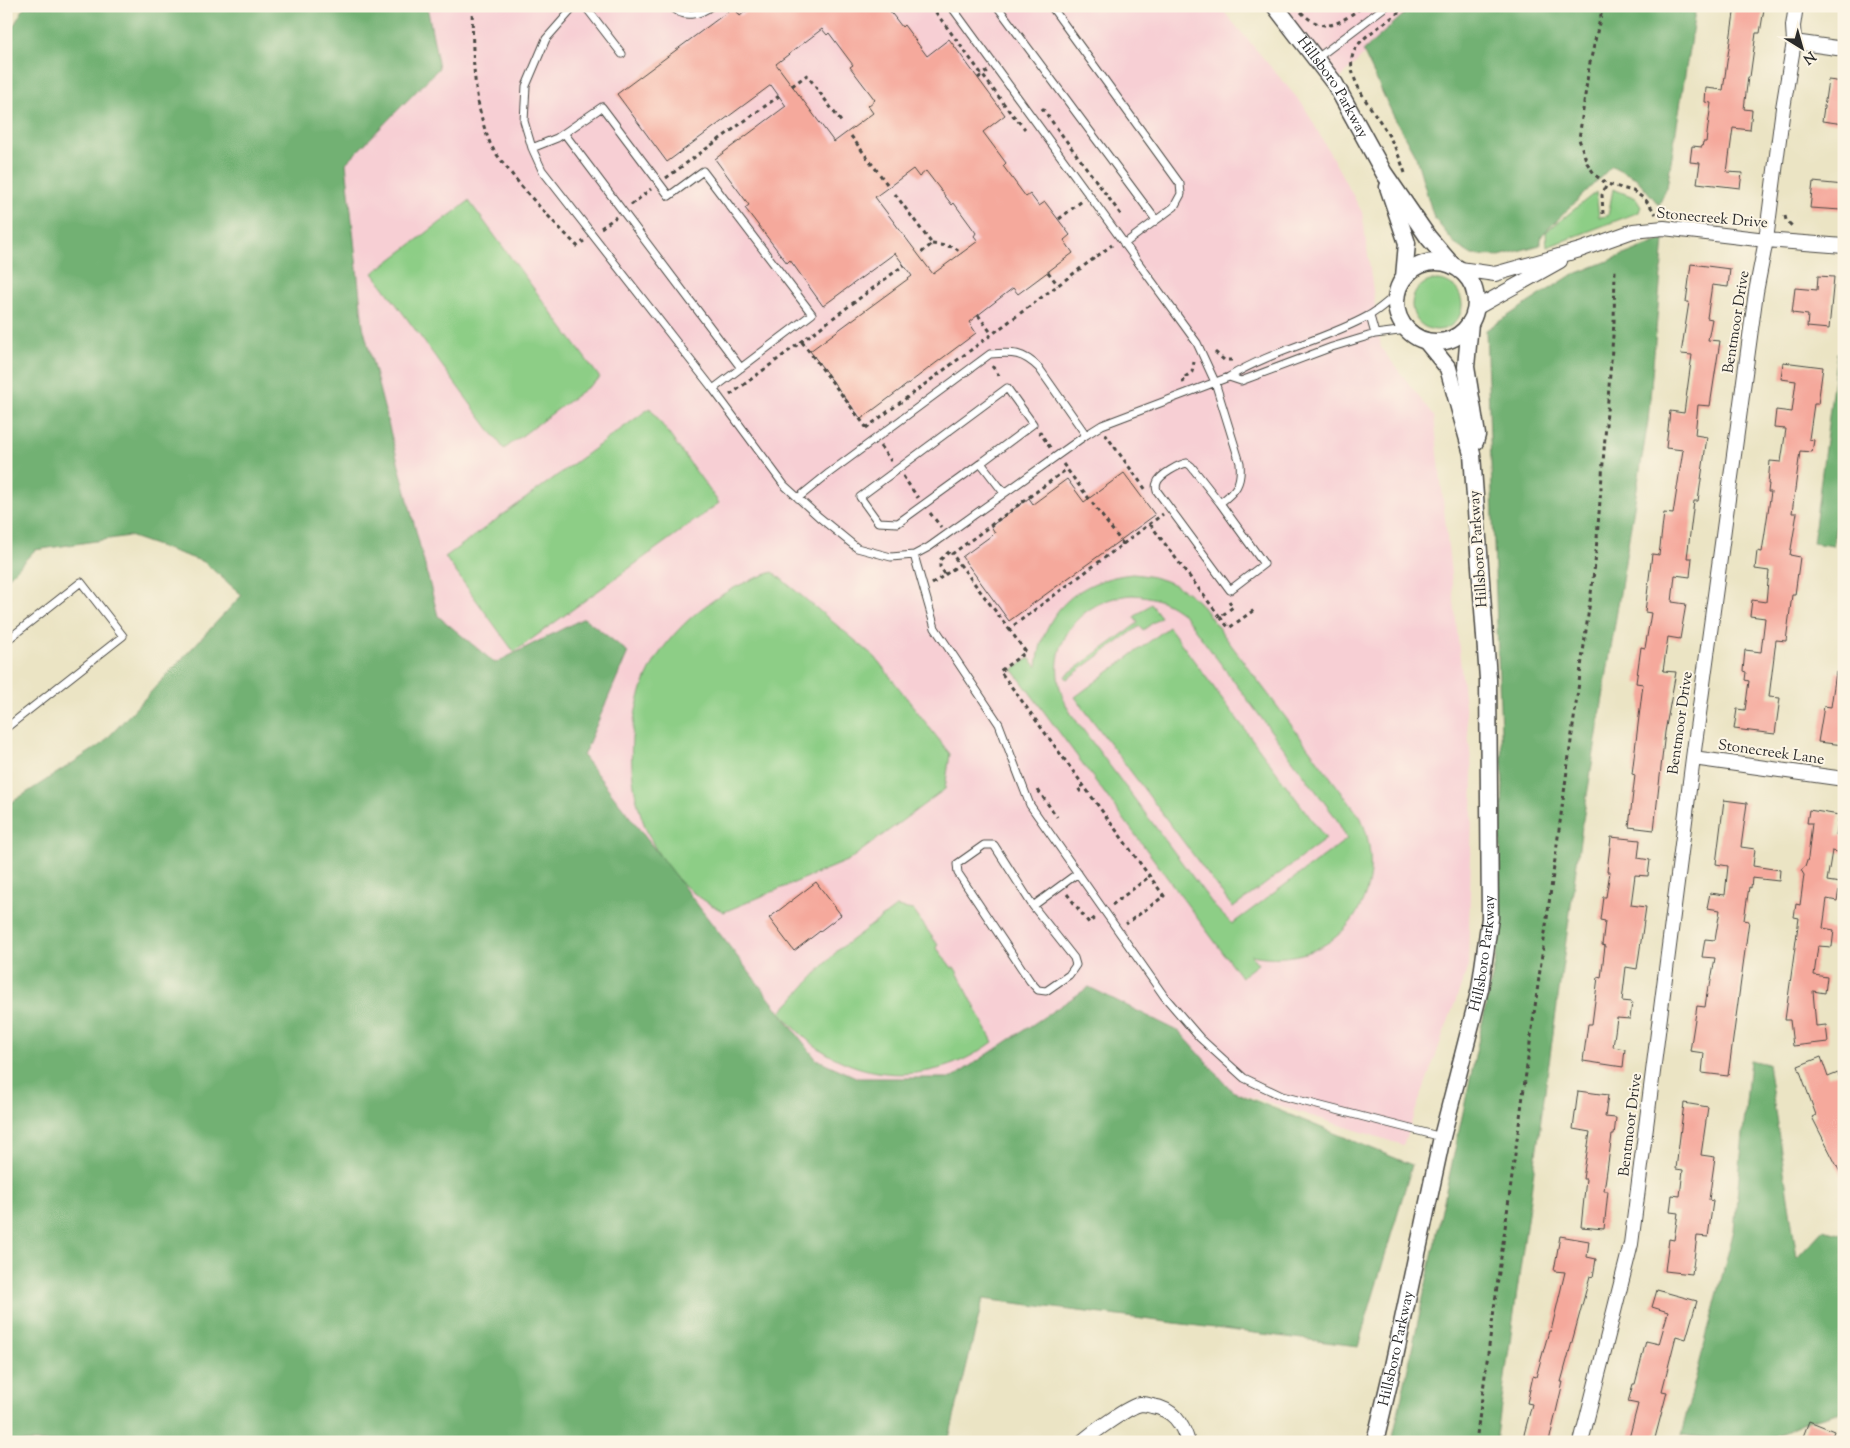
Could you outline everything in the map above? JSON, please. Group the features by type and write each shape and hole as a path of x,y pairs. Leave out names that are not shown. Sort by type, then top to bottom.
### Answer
{"street":[{"name":"Hillsboro Parkway","path":"1275,6 1335,84 1384,173 1428,236 1456,267"},
{"name":"Bentmoor Drive","path":"1582,1442 1631,1244 1693,758 1756,292 1766,240 1783,108 1794,42 1793,26 1796,6"},
{"path":"1794,42 1844,49"},
{"name":"Hillsboro Parkway","path":"1384,173 1407,243 1404,277"},
{"name":"Stonecreek Drive","path":"1456,267 1494,274 1580,250 1633,231 1664,228 1766,240 1844,246"},
{"name":"Stonecreek Drive","path":"1473,316 1580,250"},
{"path":"1439,262 1456,267 1468,277 1474,286 1476,297 1473,316 1462,333 1451,340 1439,342 1426,341 1416,337 1407,330 1398,314 1396,295 1404,277 1414,268 1426,263 1439,262"},
{"name":"Hillsboro Parkway","path":"1472,454 1477,435 1466,367 1473,316"},
{"name":"Hillsboro Parkway","path":"1374,1442 1393,1366 1442,1137 1480,989 1490,918 1488,679 1472,454 1448,368 1426,341"},
{"name":"Stonecreek Lane","path":"1693,758 1844,779"},
{"path":"1082,1442 1104,1424 1140,1404 1157,1406 1173,1413 1184,1428 1188,1442"}],"lane":[{"path":"575,6 546,40 526,86 524,121 532,148 542,170 713,389 784,485 856,548 891,557 914,555 1102,425 1230,377 1243,369 1328,335 1370,316 1396,295"},
{"path":"585,6 622,54"},
{"path":"672,6 676,11 685,15 698,13 711,6"},
{"path":"951,6 1197,343 1215,382 1240,463 1241,475 1238,486 1220,503"},
{"path":"997,6 1156,220"},
{"path":"1051,6 1180,184 1181,194 1174,207 1124,244"},
{"path":"1316,59 1386,6"},
{"path":"532,148 557,138 602,107 669,196 703,171 812,314 713,389"},
{"path":"564,133 741,368"},
{"path":"1370,316 1375,334"},
{"path":"1230,377 1241,381 1332,347 1375,334 1407,330"},
{"path":"798,498 990,354 1009,352 1021,354 1031,360 1039,368 1086,435"},
{"path":"1007,388 1033,424 981,463 898,523 878,522 860,497 1007,388"},
{"path":"981,463 1004,493"},
{"path":"1187,463 1220,503 1264,564 1230,590 1157,491 1156,484 1159,478 1180,464 1187,463"},
{"path":"914,555 935,628 999,724 1030,805 1164,996 1200,1038 1244,1078 1282,1096 1442,1137"},
{"path":"6,641 81,582 123,636 6,728"},
{"path":"984,845 994,845 1034,906 1074,958 1076,965 1069,975 1046,991 1038,990 1030,981 958,873 958,864 984,845"},
{"path":"1034,906 1078,873"}],"path":[{"path":"472,6 473,58 476,88 480,112 490,143 518,182 577,246 659,183 779,96"},
{"path":"743,6 746,11"},
{"path":"932,6 1025,130"},
{"path":"1296,6 1312,22 1328,26 1337,24 1363,6"},
{"path":"1405,6 1397,15 1360,42 1350,61 1354,80 1387,132 1406,175"},
{"path":"1603,6 1589,67 1579,139 1587,163 1595,175 1607,184 1633,191 1645,199 1657,214"},
{"path":"792,86 807,75 842,123"},
{"path":"1039,104 1122,216"},
{"path":"851,136 887,184"},
{"path":"1602,214 1602,195 1607,184"},
{"path":"895,194 932,244 954,247 962,252"},
{"path":"1784,215 1790,225 1795,228"},
{"path":"921,253 932,244"},
{"path":"866,428 1112,245"},
{"path":"722,401 904,265"},
{"path":"1476,1442 1595,564 1614,323 1615,269"},
{"path":"1048,272 1058,285"},
{"path":"978,315 992,334"},
{"path":"1212,346 1216,354 1224,360 1234,360 1244,356"},
{"path":"1063,464 1123,544"},
{"path":"952,554 1067,469"},
{"path":"1009,629 1164,514"},
{"path":"1150,524 1229,628 1254,610"},
{"path":"953,545 957,550"},
{"path":"944,574 940,567 940,560 950,551 1026,652 1000,671 1164,896 1118,930"},
{"path":"1220,617 1233,607"},
{"path":"1081,792 1078,788 1083,785"},
{"path":"1061,885 1089,923 1150,876"}],"shaded area":[{"path":"427,6 1219,6 1304,106 1362,212 1381,348 1434,416 1473,779 1468,967 1403,1145 1232,1091 1180,1032 1089,987 952,1078 858,1078 816,1059 583,756 584,618 495,663 438,616 363,326 346,163 439,68"},
{"path":"1275,6 1412,6 1335,84"}],"green space":[{"path":"25,6 427,6 439,68 346,163 363,326 438,616 495,663 584,618 628,652 583,756 816,1059 858,1078 952,1078 1089,987 1180,1032 1232,1091 1412,1165 1358,1346 983,1299 948,1442 6,1442 6,806 102,744 242,595 204,562 129,536 35,550 6,580 6,39"},
{"path":"1413,6 1696,6 1667,187 1659,205 1636,178 1612,166 1542,235 1540,245 1499,256 1472,255 1456,245 1434,218 1416,157 1393,115 1363,51"},
{"path":"1613,189 1636,198 1641,206 1639,212 1547,247 1546,232 1596,192 1599,217 1608,216"},
{"path":"469,201 600,378 504,449 373,273"},
{"path":"1664,239 1648,421 1582,826 1496,1442 1392,1442 1496,959 1503,785 1486,330 1570,276"},
{"path":"1432,280 1442,280 1455,287 1462,300 1462,310 1455,323 1442,330 1432,330 1423,326 1416,319 1412,310 1412,300 1416,291 1423,284"},
{"path":"1844,352 1844,462 1833,546 1813,543 1837,353"},
{"path":"650,408 719,503 514,652 445,557"},
{"path":"773,572 875,657 950,754 945,789 849,860 724,912 703,900 683,884 662,860 647,831 637,800 632,766 632,733 638,700 650,670 667,643 678,630 689,619 728,591"},
{"path":"1132,574 1160,579 1184,590 1199,602 1361,818 1369,847 1370,875 1363,901 1350,922 1332,940 1309,952 1281,957 1251,955 1258,964 1241,977 1013,670 1029,658 1037,667 1040,647 1046,630 1055,615 1066,602 1079,592 1095,583 1112,577","holes":["1132,595 1154,598 1167,603 1185,616 1336,818 1347,839 1232,924 1215,907 1072,715 1062,695 1058,674 1059,655 1065,637 1076,621 1091,608 1110,599"]},
{"path":"1151,604 1161,617 1143,630 1140,626 1067,679 1065,676 1138,623 1134,617"},
{"path":"1169,627 1326,839 1233,908 1075,697"},
{"path":"896,907 913,910 938,945 936,947 952,968 954,967 993,1042 966,1058 938,1069 909,1074 880,1072 852,1066 826,1053 802,1035 781,1012 838,950"},
{"path":"1750,1060 1768,1064 1797,1258 1823,1230 1844,1235 1844,1411 1809,1421 1762,1442 1744,1442 1681,1435 1734,1230"}],"building":[{"path":"752,6 886,6 902,27 904,25 927,56 949,39 1005,115 983,132 1006,163 1003,166 1026,197 1030,194 1039,206 1045,202 1070,235 1064,240 1073,253 1018,294 1013,288 969,322 976,333 861,419 810,351 912,276 895,253 823,306 790,260 787,263 745,208 749,205 715,159 786,106 771,85 667,162 617,94 734,7 740,16","holes":["822,29 827,35 829,33 853,65 850,67 875,100 868,106 873,113 834,142 776,64","913,169 919,177 926,171 952,205 954,203 976,233 974,236 978,241 933,274 875,197"]},
{"path":"1735,6 1758,6 1758,9 1764,9 1760,33 1756,33 1744,109 1752,110 1750,130 1733,128 1727,172 1742,173 1740,188 1697,183 1700,163 1690,162 1692,146 1702,147 1703,142 1706,142 1711,103 1705,102 1706,88 1723,90"},
{"path":"1828,80 1844,82 1844,124 1822,121"},
{"path":"1813,182 1844,185 1841,210 1810,208"},
{"path":"1691,264 1730,269 1728,287 1712,285 1707,318 1712,319 1708,340 1720,341 1710,406 1698,405 1695,435 1707,437 1698,501 1694,501 1687,558 1692,558 1690,577 1675,575 1672,602 1686,604 1680,639 1668,637 1663,671 1676,672 1665,732 1654,830 1629,827 1635,775 1632,774 1643,684 1636,683 1641,647 1645,648 1651,613 1645,612 1652,554 1659,555 1664,513 1673,514 1683,450 1666,448 1670,411 1684,413 1692,355 1681,354 1689,302 1686,302"},
{"path":"1818,276 1834,277 1829,329 1807,327 1808,315 1792,313 1795,288 1817,290"},
{"path":"1783,362 1823,367 1818,404 1814,404 1809,439 1814,440 1812,452 1800,451 1792,513 1797,513 1790,555 1800,557 1795,595 1792,595 1786,641 1776,640 1769,697 1780,698 1775,734 1734,729 1737,709 1745,710 1749,681 1745,680 1746,672 1743,671 1745,650 1761,652 1765,618 1750,616 1752,600 1766,602 1769,571 1755,569 1757,551 1762,552 1771,492 1768,492 1770,461 1781,462 1786,429 1774,428 1776,410 1792,412 1796,381 1781,379"},
{"path":"1124,473 1155,515 1009,621 962,557 995,533 991,526 1029,498 1033,504 1067,479 1084,502"},
{"path":"1836,672 1844,673 1844,745 1818,742 1824,706 1831,707"},
{"path":"1724,800 1747,803 1741,847 1755,849 1753,866 1780,870 1779,881 1752,878 1751,888 1749,887 1744,920 1749,921 1728,1076 1702,1073 1704,1053 1690,1051 1697,1006 1705,1007 1715,958 1702,957 1705,939 1715,940 1720,910 1707,908 1710,893 1725,895 1728,866 1716,864"},
{"path":"1809,810 1839,815 1836,835 1844,836 1844,853 1832,851 1827,881 1840,883 1837,901 1827,899 1823,928 1834,930 1832,947 1818,946 1814,975 1827,977 1825,993 1813,991 1816,1026 1826,1025 1828,1042 1793,1046 1790,1020 1785,1020 1799,918 1794,917 1796,904 1800,905 1804,875 1801,870 1805,867 1808,858 1812,823 1807,823"},
{"path":"1611,837 1640,840 1638,858 1650,860 1648,876 1635,875 1631,905 1646,907 1637,969 1626,967 1622,1001 1632,1002 1630,1019 1617,1018 1613,1047 1625,1049 1623,1067 1583,1061 1588,1024 1592,1024 1598,977 1601,978 1605,946 1602,945 1605,921 1600,920 1603,897 1606,897 1610,872 1607,872"},
{"path":"816,882 841,915 794,951 769,918"},
{"path":"1821,1057 1828,1077 1838,1073 1844,1089 1844,1180 1812,1117 1816,1115 1798,1066"},
{"path":"1578,1091 1608,1095 1605,1117 1616,1118 1604,1191 1608,1191 1604,1229 1581,1227 1586,1179 1583,1179 1590,1132 1573,1129"},
{"path":"1684,1103 1708,1107 1701,1155 1715,1157 1709,1200 1713,1201 1708,1237 1697,1236 1692,1274 1665,1271 1669,1239 1674,1240 1678,1213 1670,1212 1672,1195 1680,1196 1683,1170 1676,1169"},
{"path":"1560,1236 1589,1241 1587,1257 1596,1259 1593,1277 1590,1276 1561,1382 1563,1382 1549,1442 1522,1442 1532,1404 1527,1403 1533,1376 1536,1377 1549,1331 1551,1331 1565,1272 1554,1271"},
{"path":"1657,1290 1697,1301 1686,1339 1676,1336 1662,1391 1667,1392 1654,1442 1628,1442 1638,1404 1628,1402 1633,1384 1635,1384 1646,1341 1659,1344 1668,1312 1652,1307"},
{"path":"1809,1421 1834,1431 1830,1442 1801,1442"}]}
